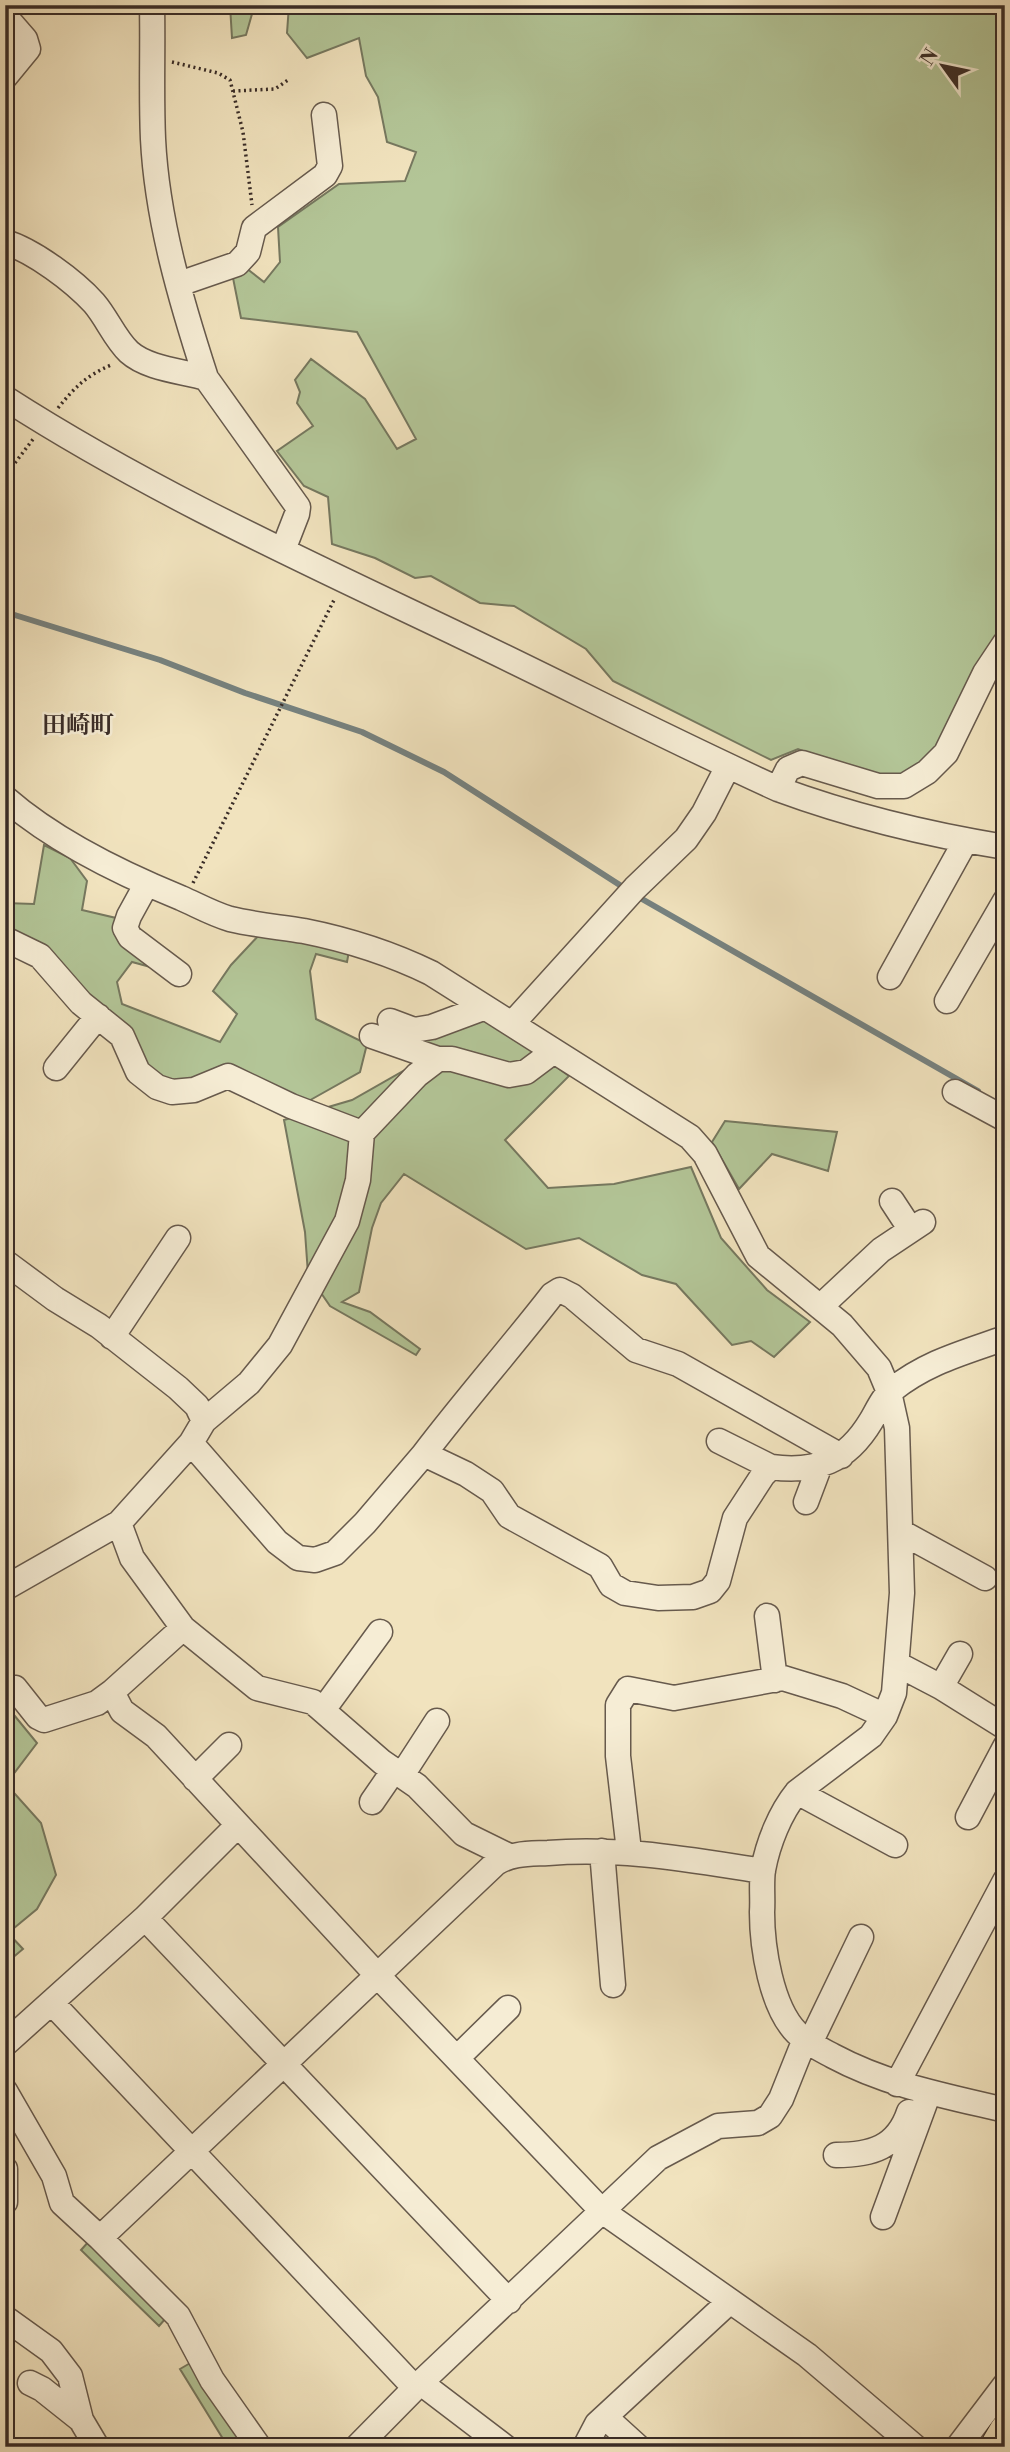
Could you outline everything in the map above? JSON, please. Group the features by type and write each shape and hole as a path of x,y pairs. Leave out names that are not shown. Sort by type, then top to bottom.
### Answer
{"main road":[{"path":"995,2447 1005,2431"}],"street":[{"path":"152,5 153,139 159,192 179,284 206,378 298,507 283,550"},
{"path":"5,16 25,39 27,50 5,77"},
{"path":"179,284 237,264 247,252 254,228 325,175 330,166 324,115"},
{"path":"5,242 43,260 94,303 129,352 146,362 206,378"},
{"path":"5,398 135,475 283,550 778,789 835,810 888,825 1005,846"},
{"path":"778,789 788,769 802,763 878,786 904,786 927,772 946,753 985,673 1005,643"},
{"path":"512,1024 631,893 687,839 705,813 728,766"},
{"path":"5,798 42,828 146,885 231,919 373,948 430,974 690,1137 705,1154 758,1255 842,1325 879,1368 889,1392 897,1428 902,1593 894,1693 885,1716 871,1736 797,1792 789,1801 777,1826 763,1871 762,1926 768,1967 779,2004 796,2032 808,2041 859,2070 914,2088 1005,2110"},
{"path":"890,977 966,841"},
{"path":"146,885 125,928 130,937 179,974"},
{"path":"947,1001 1005,901"},
{"path":"5,939 40,956 94,1014 122,1036 138,1072 157,1087 172,1092 194,1090 228,1076 291,1106 362,1133"},
{"path":"483,1008 432,1027 414,1030 381,1028 438,1059 452,1059 509,1075 526,1072 554,1051"},
{"path":"57,1058 94,1014"},
{"path":"5,1588 119,1523 191,1443 204,1421 249,1383 280,1345 347,1221 358,1180 362,1133 417,1074 438,1059"},
{"path":"955,1093 1005,1119"},
{"path":"820,1307 881,1250 917,1226 892,1202"},
{"path":"112,1336 178,1238"},
{"path":"5,1262 112,1336 197,1406 204,1421"},
{"path":"191,1443 277,1542 298,1558 315,1560 335,1553 365,1523 424,1454 462,1403 509,1351 552,1295 560,1290 572,1296 635,1350 678,1364 831,1461"},
{"path":"806,1503 831,1461 861,1438 889,1392 927,1366 1005,1338"},
{"path":"719,1441 771,1467 792,1470 831,1461"},
{"path":"424,1454 466,1474 492,1491 509,1516 600,1566 611,1585 625,1593 658,1598 694,1597 710,1591 718,1581 735,1518 762,1475 771,1467"},
{"path":"119,1523 132,1558 183,1628 257,1688 313,1702 417,1786 464,1834 509,1856"},
{"path":"901,1532 985,1578"},
{"path":"767,1616 775,1680"},
{"path":"15,1688 38,1717 44,1720 97,1703 183,1628"},
{"path":"323,1710 380,1632"},
{"path":"941,1687 960,1654"},
{"path":"897,1664 941,1687 1005,1727"},
{"path":"629,1852 618,1756 618,1705 628,1689 674,1698 783,1678 842,1696 885,1716"},
{"path":"112,1692 122,1711 156,1736 378,1976 602,2211 807,2355 915,2447"},
{"path":"372,1802 398,1773 437,1721"},
{"path":"195,1779 229,1745"},
{"path":"968,1817 1005,1747"},
{"path":"797,1792 895,1845"},
{"path":"5,2044 145,1918 238,1825"},
{"path":"100,2238 496,1863 509,1856 568,1851 629,1852 763,1871"},
{"path":"603,1852 613,1985"},
{"path":"836,2155 862,2155 891,2142 904,2128 914,2088 1005,1881"},
{"path":"145,1918 509,2301"},
{"path":"357,2447 658,2158 718,2126 758,2123 770,2116 781,2099 861,1937"},
{"path":"52,2003 190,2152 418,2386 505,2447"},
{"path":"457,2058 508,2008"},
{"path":"883,2217 914,2088"},
{"path":"5,2091 54,2176 62,2203 178,2316 212,2380 259,2447"},
{"path":"722,2108 770,2116"},
{"path":"5,2169 5,2202"},
{"path":"585,2447 597,2424 730,2301"},
{"path":"5,2318 58,2359 70,2376 81,2420 97,2447"},
{"path":"30,2383 42,2389 81,2420"},
{"path":"958,2447 1005,2385"},
{"path":"605,2417 638,2447"}],"path":[{"path":"153,58 218,73 230,80 243,132 254,228"},
{"path":"233,91 275,89 288,80"},
{"path":"184,900 344,580"}],"green space":[{"path":"230,5 258,5 254,7 246,35 232,38"},
{"path":"289,5 1005,5 1005,634 937,750 903,778 872,777 798,749 771,760 613,681 586,649 514,606 480,603 431,576 415,578 375,558 332,544 328,497 304,486 277,451 313,426 297,403 300,392 295,380 311,359 365,399 397,449 416,439 357,332 241,318 233,278 246,268 264,282 280,262 278,227 339,184 405,181 416,152 387,142 378,97 366,76 359,38 307,58 287,33"},
{"path":"44,845 70,858 87,881 82,910 116,918 154,968 132,962 117,982 122,1004 220,1042 237,1014 213,991 231,965 260,934 349,951 347,962 316,954 310,971 316,1019 367,1044 360,1072 305,1103 223,1065 182,1083 161,1079 5,927 5,903 34,904"},
{"path":"482,1018 516,1038 569,1076 505,1140 548,1188 614,1184 691,1167 721,1238 767,1290 810,1322 774,1357 751,1341 732,1345 676,1284 642,1275 579,1238 526,1249 404,1174 381,1203 372,1228 359,1292 342,1302 370,1312 420,1349 416,1355 330,1306 308,1274 305,1232 284,1120 352,1100 410,1067 420,1039"},
{"path":"725,1121 837,1132 828,1171 772,1154 739,1189 712,1142"},
{"path":"5,1704 37,1743 6,1784 41,1823 56,1875 37,1909 8,1933 23,1949 5,1964"},
{"path":"90,2240 166,2318 159,2326 81,2250"},
{"path":"192,2362 246,2447 228,2447 180,2369"}],"waterway":[{"path":"5,612 160,660 245,693 362,732 444,772 626,889"},
{"path":"635,895 978,1091"}],"district":[{"name":"田崎町","path":"78,726"}]}
